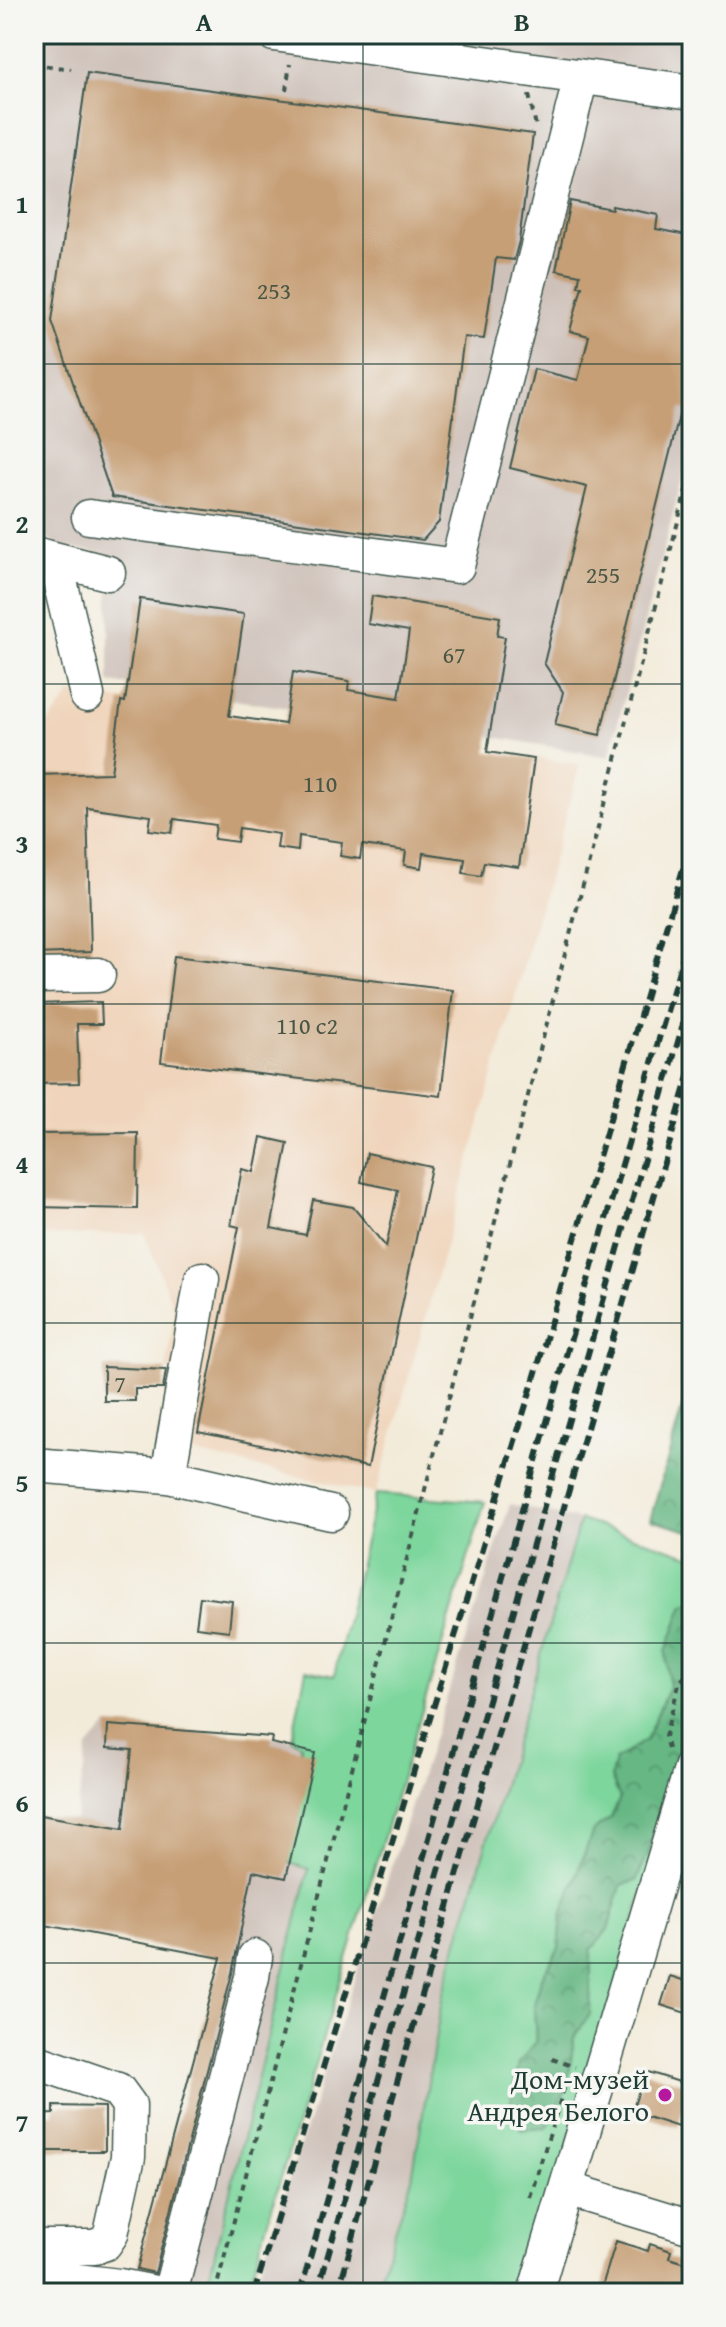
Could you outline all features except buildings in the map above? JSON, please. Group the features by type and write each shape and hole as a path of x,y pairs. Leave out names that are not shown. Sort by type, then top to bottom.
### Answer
{"street":[{"path":"274,34 692,92"},
{"path":"89,517 457,566 581,77"},
{"path":"45,557 108,573"},
{"path":"45,557 87,695"},
{"path":"34,976 98,975"},
{"path":"168,1476 202,1279"},
{"path":"34,1465 168,1476 331,1513"},
{"path":"535,2293 691,1771"},
{"path":"170,2293 255,1957"},
{"path":"34,2061 118,2090 129,2105 128,2157 111,2234 105,2243 94,2247 34,2247"},
{"path":"567,2189 692,2227"},
{"path":"34,2276 155,2293"}],"path":[{"path":"34,64 71,69"},
{"path":"215,2293 692,468"}],"shaded area":[{"path":"34,34 692,34 692,442 609,757 506,739 109,682 109,554 64,548 41,535 34,502"},
{"path":"71,693 580,764 376,1494 155,1444 171,1371 166,1370 175,1311 144,1233 34,1236 34,742"},
{"path":"510,1504 580,1520 443,1993 412,2178 375,2293 252,2293"},
{"path":"108,1725 292,1739 301,1745 289,1863 309,1869 205,2293 132,2293 221,1959 34,1923 34,1814 75,1820 88,1748"}],"green space":[{"path":"692,1374 692,1532 650,1520"},
{"path":"376,1494 485,1502 246,2293 205,2293 309,1869 289,1863 301,1750 301,1745 292,1739 306,1670 334,1676"},
{"path":"580,1520 692,1556 692,1602 684,1604 666,1652 669,1687 646,1740 615,1760 611,1777 620,1798 611,1818 593,1831 562,1915 559,1948 541,1980 534,2005 536,2042 519,2064 567,2088 574,2038 590,2014 591,1950 608,1929 621,1885 636,1881 648,1854 692,1707 692,1727 524,2293 375,2293 412,2178 443,1993"},
{"path":"692,1602 692,1707 648,1854 636,1881 621,1885 608,1929 591,1950 590,2014 574,2038 567,2088 547,2128 521,2130 510,2108 519,2063 536,2042 534,2005 541,1980 559,1948 562,1915 593,1831 611,1818 620,1798 611,1777 615,1760 646,1740 669,1687 666,1652 684,1604"}],"railway":[{"path":"254,2293 537,1369 692,838"},
{"path":"300,2293 560,1376 692,926"},
{"path":"317,2293 692,993"},
{"path":"338,2293 692,1066"}],"place":[{"name":"Дом-музей Андрея Белого","path":"665,2095"}]}
